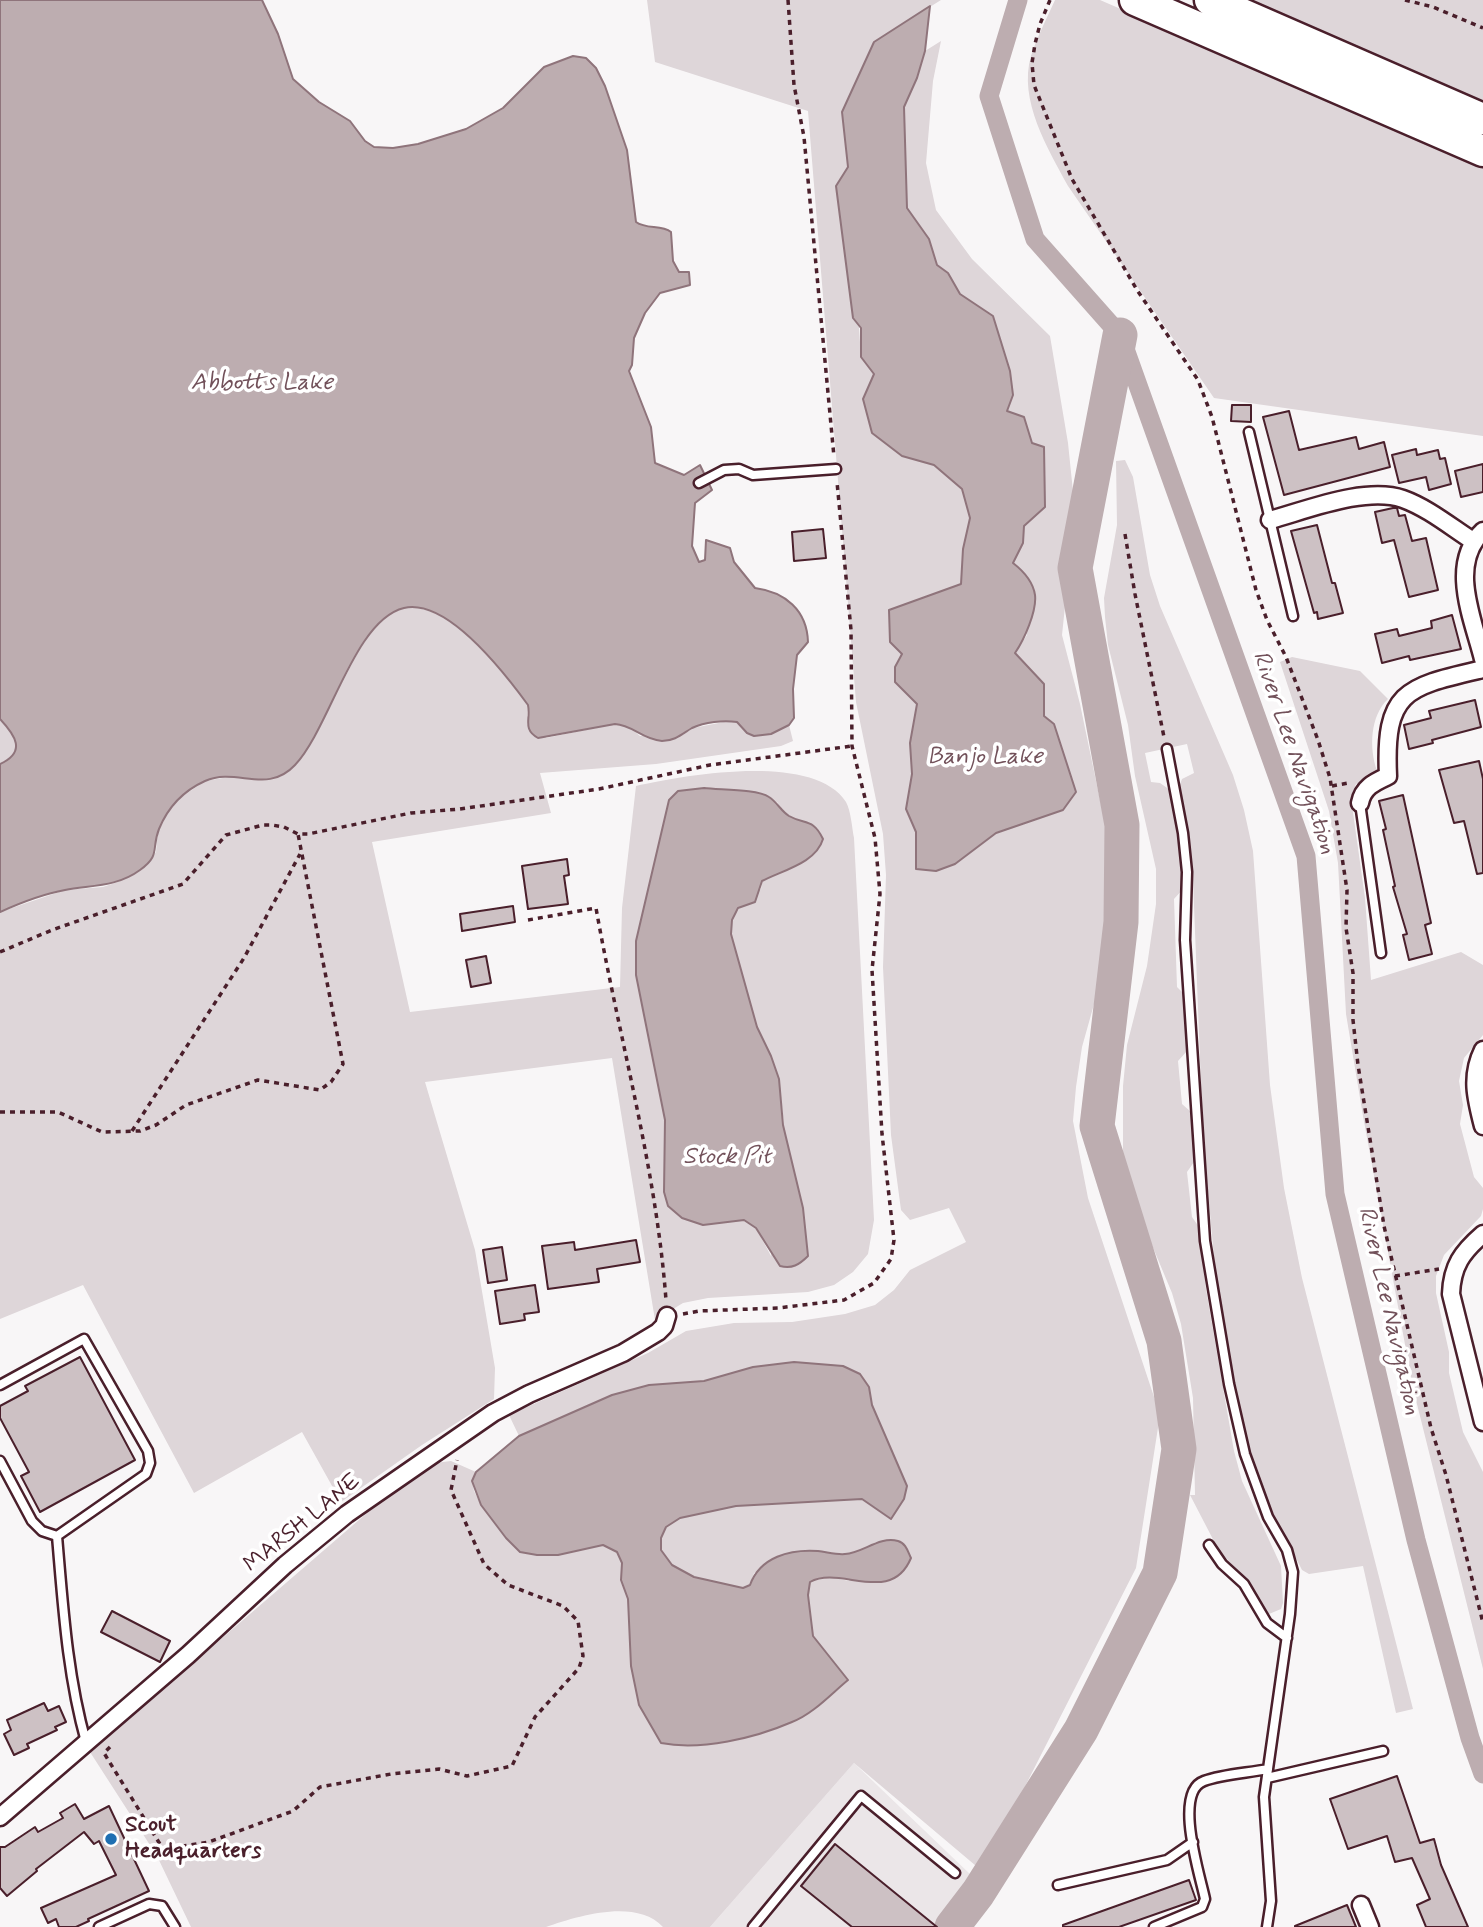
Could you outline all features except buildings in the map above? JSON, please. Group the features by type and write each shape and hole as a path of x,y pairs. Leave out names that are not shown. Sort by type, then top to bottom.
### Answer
{"highway":[{"path":"1135,0 1483,151"},
{"path":"1210,0 1483,119"}],"street":[{"path":"1270,520 1363,496 1388,496 1414,504 1478,536 1467,555 1465,581 1483,659"},
{"path":"1360,803 1361,795 1368,787 1388,776 1388,730 1392,716 1403,699 1415,688 1483,669"},
{"path":"1483,1050 1474,1080 1483,1126"},
{"path":"1483,1234 1464,1250 1455,1266 1451,1294 1483,1422"},
{"name":"MARSH LANE","path":"0,1816 124,1711 285,1565 346,1514 492,1413 623,1353 658,1332 667,1317"},
{"path":"1361,1905 1370,1927"}],"lane":[{"path":"1249,432 1293,617"},
{"path":"699,483 724,470 739,469 753,475 836,469"},
{"path":"1167,749 1183,833 1187,872 1185,940 1205,1241 1229,1384 1245,1454 1268,1517 1287,1550 1293,1572 1287,1638 1264,1797 1271,1901 1266,1927"},
{"path":"1360,803 1381,953"},
{"path":"0,1385 84,1339 148,1451 150,1463 146,1474 57,1536"},
{"path":"0,1461 32,1521 42,1531 57,1536"},
{"path":"57,1536 66,1645 77,1710 86,1742"},
{"path":"1209,1545 1222,1564 1244,1584 1267,1623 1287,1638"},
{"path":"1154,1927 1202,1907 1205,1899 1189,1824 1189,1804 1193,1789 1202,1781 1267,1773 1383,1751"},
{"path":"753,1927 861,1796 955,1873"},
{"path":"1058,1885 1167,1860 1193,1842"},
{"path":"99,1927 149,1904 162,1906 175,1927"}],"path":[{"path":"528,920 596,908 612,1000 649,1171 663,1262 667,1317 699,1311 778,1308 844,1300 874,1283 891,1259 894,1240 883,1134 872,970 880,894 875,838 852,746 851,629 804,137 794,85 788,0"},
{"path":"1050,0 1035,44 1032,63 1034,85 1072,179 1137,290 1198,380 1212,416 1256,590 1291,669 1330,778 1347,890 1346,928 1353,974 1353,1020 1358,1065 1384,1226 1431,1428 1446,1475 1483,1623"},
{"path":"1405,0 1433,7 1483,27"},
{"path":"1125,534 1167,749"},
{"path":"0,952 52,930 183,884 226,835 263,825 284,827 298,834 308,834 411,813 460,809 599,789 710,765 852,746"},
{"path":"0,1112 58,1111 102,1132 140,1131 156,1125 186,1105 258,1080 320,1090 331,1082 343,1063 298,834"},
{"path":"132,1131 244,958 301,852"},
{"path":"1395,1276 1455,1266"},
{"path":"112,1746 104,1753 163,1849 209,1842 293,1811 320,1787 391,1774 439,1769 467,1776 512,1766 535,1717 579,1668 583,1656 578,1621 564,1606 508,1585 484,1564 451,1490 463,1434"}],"shaded area":[{"path":"647,0 941,0 874,42 842,112 861,357 874,374 863,399 902,456 934,465 962,489 970,517 963,549 961,584 902,654 895,682 917,704 910,743 912,774 906,809 916,832 916,869 955,864 995,833 1063,810 1044,716 1044,684 1015,653 1027,635 1013,563 1023,543 1032,443 1024,417 1007,411 1013,395 1010,371 993,316 960,294 948,273 937,265 929,239 907,208 904,107 925,51 941,41 933,81 926,163 936,210 972,259 1050,336 1068,443 1075,511 1062,635 1080,704 1111,853 1116,893 1112,940 1082,1047 1073,1121 1088,1198 1160,1415 1136,1568 982,1871 854,1763 710,1927 663,1927 652,1918 623,1911 574,1918 546,1927 191,1927 157,1856 90,1752 374,1507 435,1463 451,1461 476,1472 472,1481 474,1491 493,1521 558,1555 603,1545 617,1552 622,1563 621,1580 628,1599 631,1666 639,1705 697,1746 747,1736 794,1722 848,1680 813,1636 808,1595 810,1581 834,1578 849,1581 876,1542 858,1552 845,1554 815,1551 754,1573 750,1585 744,1588 694,1577 672,1565 661,1550 661,1538 666,1527 680,1518 737,1506 863,1499 891,1519 881,1425 872,1404 869,1387 753,1367 704,1381 649,1385 612,1395 519,1436 509,1415 648,1353 686,1331 734,1323 792,1322 845,1314 875,1305 894,1290 910,1270 966,1242 949,1208 910,1220 901,1210 891,1135 883,967 886,875 883,834 856,702 808,111 655,62"},
{"path":"1055,0 1100,0 1483,166 1483,436 1214,398 1068,186 1037,124 1028,90 1028,73 1033,49"},
{"path":"1240,0 1483,0 1483,106"},
{"path":"1125,460 1133,477 1150,575 1160,606 1233,775 1253,851 1270,1085 1284,1188 1302,1278 1413,1709 1396,1713 1363,1566 1309,1574 1302,1570 1258,1483 1235,1389 1216,1279 1203,1137 1193,880 1179,787 1182,779 1194,773 1187,744 1145,753 1151,782 1160,783 1170,790 1178,834 1183,889 1174,899 1177,987 1185,995 1187,1051 1178,1061 1182,1104 1191,1112 1194,1162 1187,1172 1192,1217 1199,1227 1206,1289 1234,1451 1242,1481 1281,1566 1281,1609 1266,1613 1255,1593 1217,1547 1190,1495 1195,1495 1193,1398 1181,1324 1172,1293 1129,1190 1123,1160 1123,1086 1127,1045 1147,966 1156,904 1156,869 1135,776 1128,725 1108,645 1105,617 1104,598 1117,525 1116,461"},
{"path":"407,607 426,610 461,628 505,674 528,705 527,716 546,738 615,724 626,724 640,736 683,735 693,728 729,721 737,722 747,733 760,736 789,725 793,741 781,746 656,764 540,773 551,813 372,842 410,1012 620,987 622,908 636,786 716,773 778,772 807,777 830,787 846,802 854,838 874,1220 868,1254 853,1272 834,1285 808,1292 708,1298 683,1303 655,1320 612,1058 425,1082 475,1250 495,1368 494,1399 341,1502 302,1432 194,1493 83,1285 0,1319 0,912 65,890 103,887 139,871 156,852 158,830 171,804 205,781 235,776 256,780 312,740 365,639 380,621","holes":["678,791 777,802 789,816 816,828 823,839 782,871 762,882 761,889 736,913 731,934 757,1027 779,1079 784,1125 771,1256 756,1228 744,1220 703,1225 683,1218 668,1206 664,1192 665,1120 636,975 636,941 669,800"]},
{"path":"1292,657 1360,671 1388,699 1374,723 1372,743 1377,771 1356,784 1351,798 1365,898 1371,980 1461,952 1483,965 1483,1035 1464,1058 1459,1081 1463,1105 1460,1124 1474,1177 1483,1188 1483,1209 1481,1216 1444,1255 1436,1276 1436,1293 1449,1352 1449,1373 1463,1432 1483,1472 1483,1669 1413,1388 1346,1014 1338,863 1329,811 1280,662"},
{"path":"0,719 14,737 16,749 0,764"},
{"path":"854,1763 971,1875 932,1927 710,1927"}],"water":[{"name":"Abbotts Lake","path":"0,0 262,0 278,34 293,79 319,102 350,121 365,141 374,147 393,148 418,144 466,129 503,108 544,67 573,56 586,58 596,68 605,86 627,150 636,222 671,232 673,261 679,272 689,272 690,285 660,293 645,313 634,338 629,371 651,427 655,463 684,475 700,465 712,490 695,503 692,546 699,562 705,560 706,540 730,548 734,562 755,588 785,598 804,621 808,642 797,655 793,689 794,718 789,725 771,734 754,736 747,733 737,722 714,722 662,741 615,724 538,738 530,731 528,705 491,658 457,626 439,615 421,608 404,608 386,617 371,632 357,653 308,748 284,774 263,780 229,777 205,781 183,795 172,807 159,829 151,860 131,876 48,894 0,912 0,764 13,754 16,743 0,719"},
{"name":"Banjo Lake","path":"930,6 925,51 904,107 907,208 929,239 937,265 948,273 960,294 993,316 1010,371 1013,395 1007,411 1024,417 1032,443 1044,447 1045,507 1024,526 1023,543 1013,563 1030,581 1035,595 1029,625 1015,653 1044,684 1044,716 1054,724 1076,792 1063,810 996,833 955,864 936,871 916,869 916,832 906,809 912,774 910,743 917,704 895,682 895,667 902,654 890,642 889,610 961,584 963,549 970,518 962,489 934,465 902,456 872,433 863,399 874,374 861,357 861,328 853,318 836,186 848,167 842,112 874,42"},
{"name":"Stock Pit","path":"704,788 763,794 789,816 816,828 823,839 806,860 762,881 755,902 738,908 732,920 731,934 757,1027 779,1079 783,1125 803,1208 808,1256 792,1267 780,1266 756,1228 744,1220 703,1225 682,1218 668,1206 664,1192 665,1120 636,975 636,941 669,800 678,791"},
{"path":"794,1362 843,1366 860,1374 869,1387 872,1405 907,1486 904,1499 891,1519 862,1499 736,1506 680,1518 666,1527 661,1538 661,1550 672,1565 694,1577 743,1588 750,1585 755,1575 769,1561 787,1553 818,1551 845,1554 891,1540 903,1544 911,1558 902,1572 891,1580 864,1582 822,1578 810,1582 808,1595 813,1636 848,1680 814,1709 792,1722 728,1742 693,1745 661,1743 639,1705 631,1666 628,1599 621,1580 622,1563 617,1552 603,1545 558,1555 520,1552 481,1505 472,1481 476,1472 519,1436 612,1395 649,1385 704,1381 753,1367"}],"waterway":[{"name":"River Lee Navigation","path":"1018,0 989,96 1035,239 1120,335 1306,856 1335,1194 1416,1540 1470,1738 1483,1774"},
{"path":"952,1927 978,1893 1081,1730 1160,1573 1179,1449 1164,1341 1097,1126 1121,922 1122,825 1075,568 1120,335"}],"place":[{"name":"Scout Headquarters","path":"111,1839"}]}
